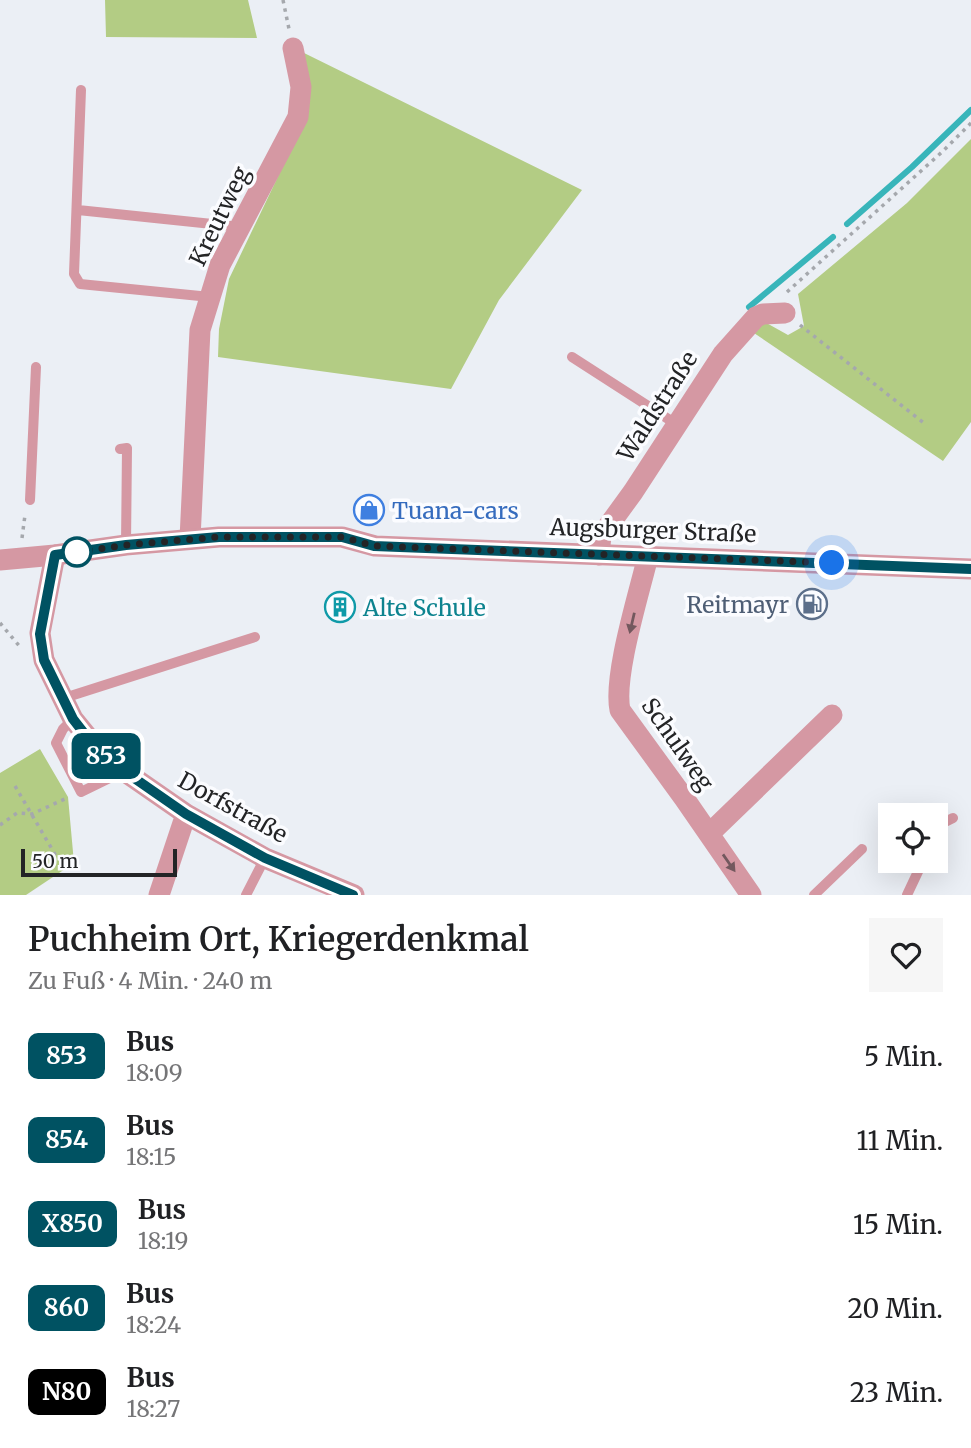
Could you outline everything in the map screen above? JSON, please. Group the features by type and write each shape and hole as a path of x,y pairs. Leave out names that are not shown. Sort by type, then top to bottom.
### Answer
{"street":[{"name":"Kreutweg","path":"190,539 200,330 220,265 298,117 302,87 293,48"},
{"name":"Waldstraße","path":"599,555 601,536 723,354 756,317 774,313"},
{"name":"Augsburger Straße","path":"0,560 190,539 342,537 374,546 971,569"},
{"name":"Dorfstraße","path":"55,555 40,634 44,660 61,699 94,746 124,771 186,814 265,858 354,895"},
{"name":"Schulweg","path":"648,556 622,668 617,698 620,710 751,895"},
{"name":"Schulweg","path":"709,834 832,715"},
{"path":"159,895 186,814"}],"lane":[{"path":"81,90 74,274 80,284 210,297"},
{"path":"78,210 241,227"},
{"path":"572,357 676,424"},
{"path":"30,500 37,445 36,367"},
{"path":"120,449 127,449 121,503 126,545"},
{"path":"61,699 255,637"},
{"path":"73,719 63,729 56,743 81,792 124,771"},
{"path":"948,820 953,818"},
{"path":"814,895 862,849"},
{"path":"246,895 265,858"},
{"path":"907,895 917,873"}],"path":[{"path":"283,0 293,48"},
{"path":"925,424 774,313 971,123"},
{"path":"23,536 24,522"},
{"path":"15,786 56,856"},
{"path":"0,825 17,813 32,814 81,792"}],"green space":[{"path":"105,0 248,0 257,38 106,37"},
{"path":"300,51 582,190 499,300 451,389 218,357 219,329 229,279 304,122"},
{"path":"971,139 971,422 943,461 754,333 756,317 788,335 804,326 798,294 907,203"},
{"path":"40,749 68,797 74,863 26,895 0,895 0,773"}],"waterway":[{"path":"847,224 971,110"},
{"path":"749,307 833,237"}],"bus line":[{"name":"853","path":"353,895 265,858 186,814 124,771 94,746 61,699 44,660 40,634 55,555 126,545 219,537 342,537 374,546 971,569"}],"place":[{"name":"Tuana-cars","path":"369,510"},
{"name":"Reitmayr","path":"812,604"},
{"name":"Alte Schule","path":"340,607"}],"route":[{"path":"77,552 219,537 342,537 374,546 832,563"}]}
